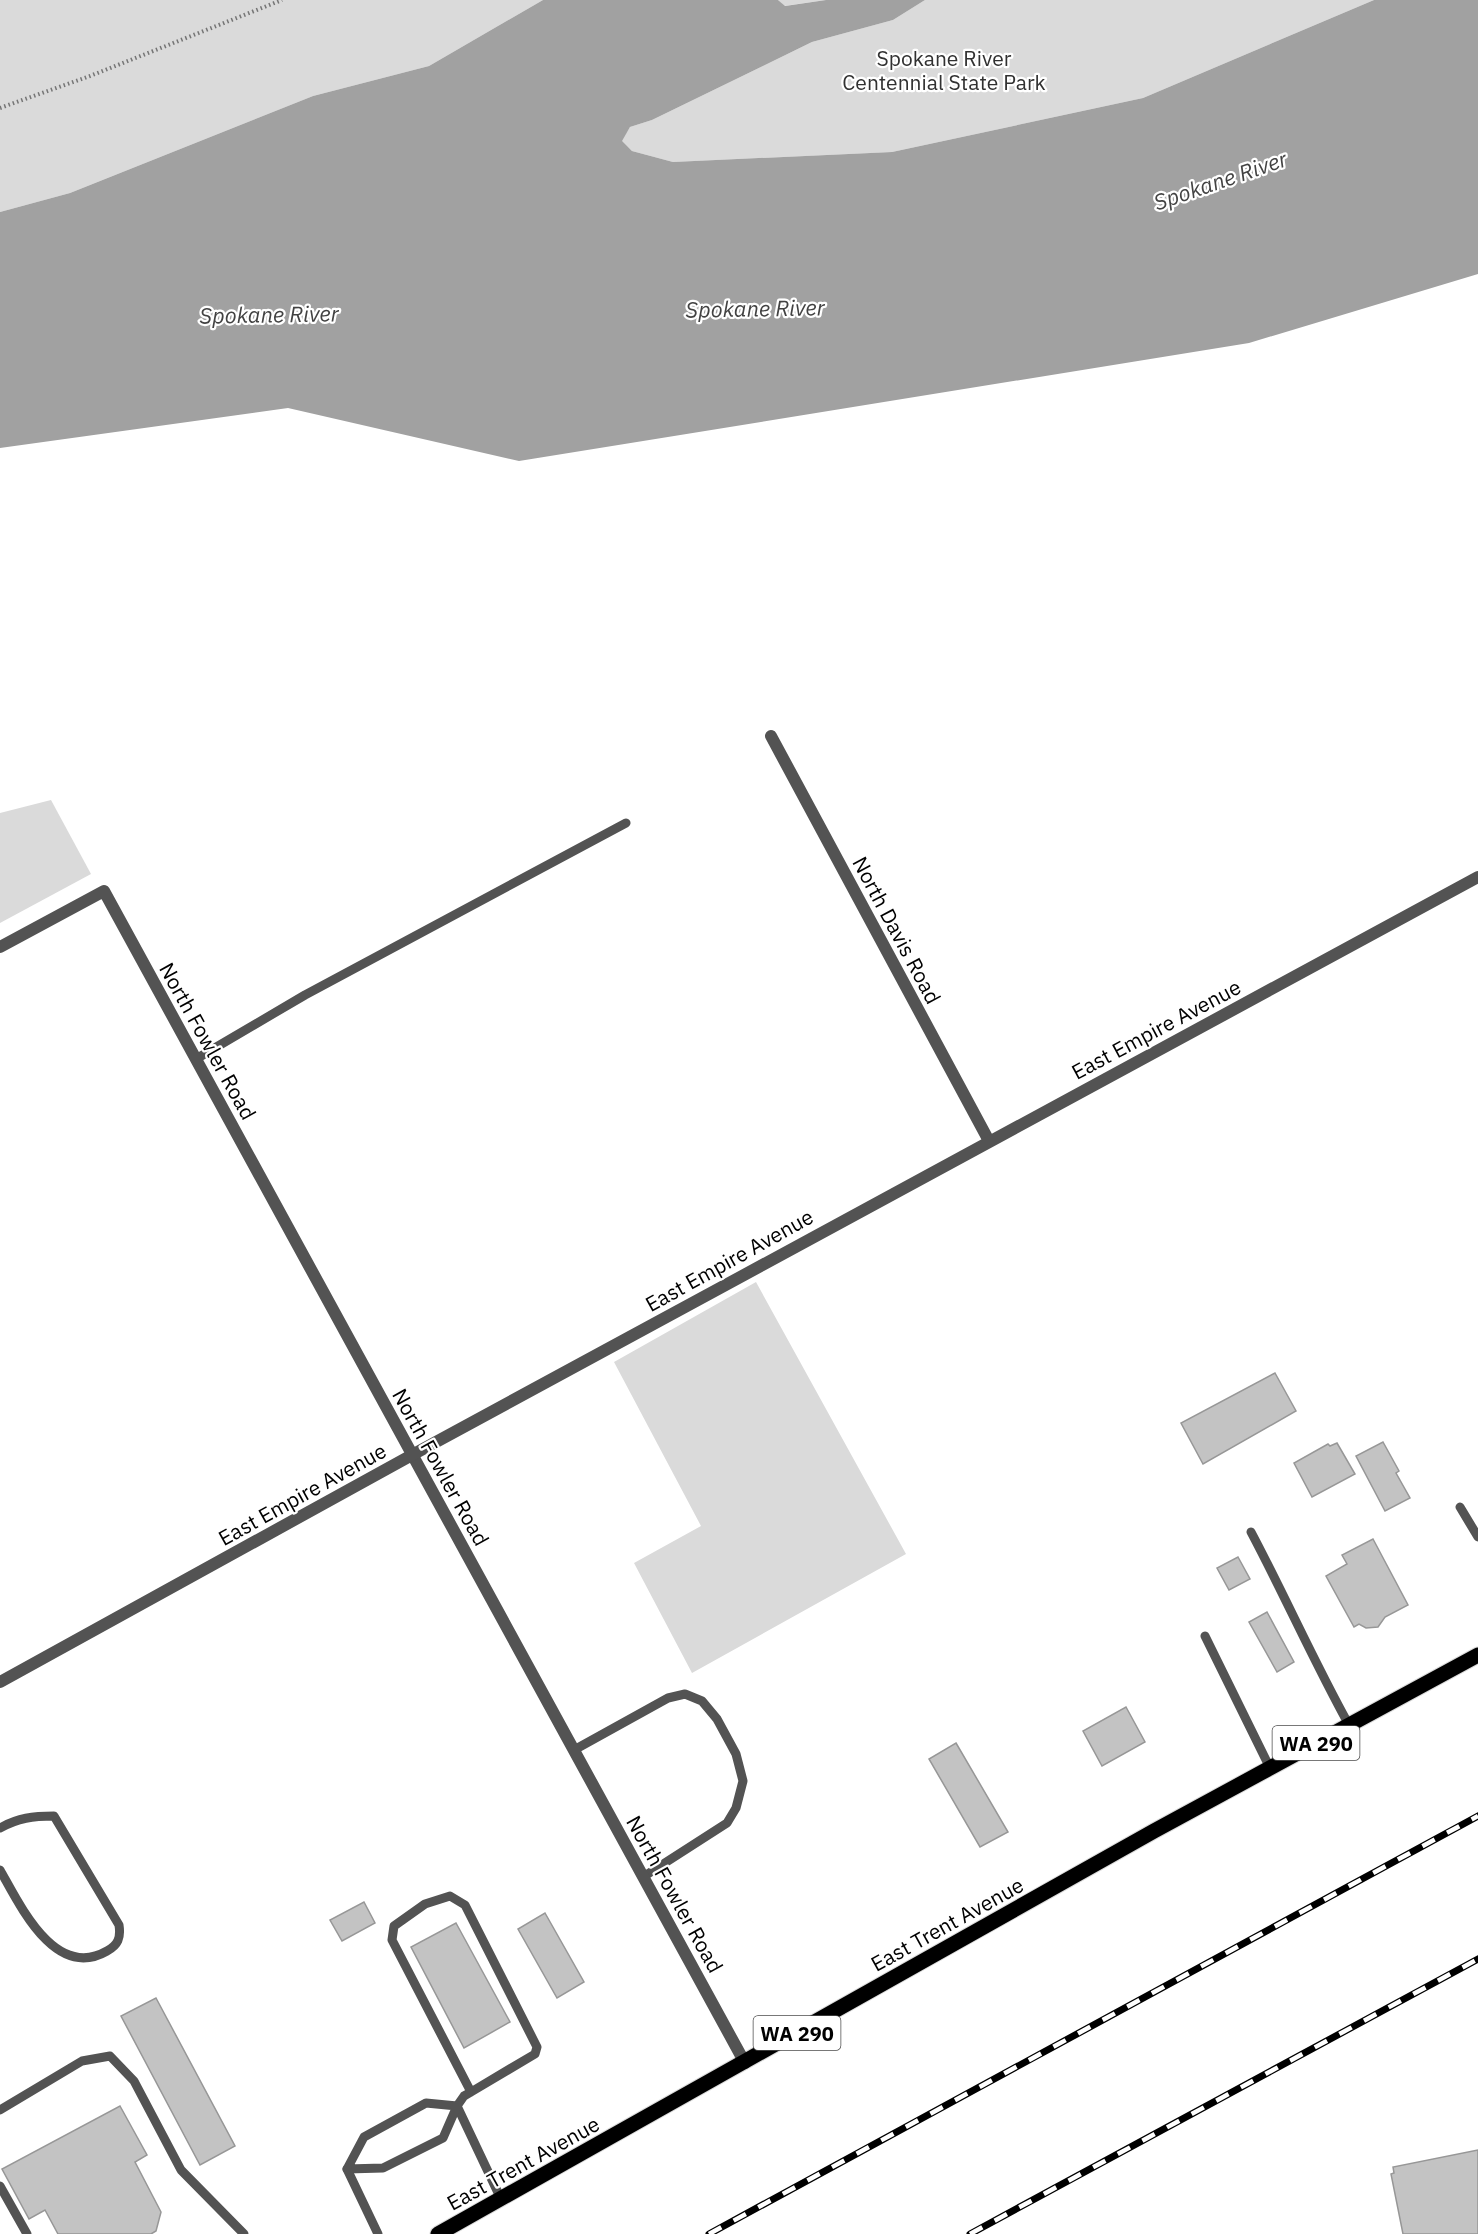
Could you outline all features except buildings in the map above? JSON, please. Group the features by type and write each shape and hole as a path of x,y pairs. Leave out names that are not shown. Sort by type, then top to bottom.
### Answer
{"main road":[{"name":"East Trent Avenue","path":"438,2234 1154,1831 1478,1655"}],"street":[{"name":"North Davis Road","path":"771,736 989,1141"},
{"name":"East Empire Avenue","path":"0,1682 412,1455 1478,877"},
{"name":"North Fowler Road","path":"0,946 104,891 745,2062"}],"lane":[{"path":"196,1059 305,995 626,824"},
{"path":"1460,1507 1478,1537"},
{"path":"1251,1532 1349,1725"},
{"path":"1205,1636 1270,1768"},
{"path":"574,1749 668,1698 685,1694 702,1701 717,1719 736,1754 743,1781 736,1808 728,1823 643,1877"},
{"path":"0,1828 17,1819 54,1816 119,1925 121,1935 115,1947 99,1956 77,1957 55,1948 32,1926 0,1870"},
{"path":"347,2169 383,2168 442,2138 464,2096 471,2092 535,2054 537,2047 465,1905 450,1896 424,1904 394,1926 392,1940 471,2092"},
{"path":"0,2110 82,2061 110,2056 134,2081 181,2170 244,2234"},
{"path":"347,2169 364,2137 426,2103 457,2106"},
{"path":"457,2106 501,2199"},
{"path":"347,2169 378,2234"},
{"path":"0,2186 27,2234"}],"path":[{"path":"0,108 90,76 282,0"}],"green space":[{"path":"0,0 543,0 429,66 313,96 70,193 0,212"},
{"name":"Spokane River Centennial State Park","path":"778,0 826,0 784,6"},
{"name":"Spokane River Centennial State Park","path":"925,0 1374,0 1143,98 892,152 673,162 632,151 621,141 630,127 652,120 812,42 893,20"},
{"path":"51,800 91,874 0,923 0,813"},
{"path":"756,1282 906,1554 692,1673 634,1563 701,1526 614,1362"}],"water":[{"name":"Spokane River","path":"543,0 778,0 785,6 826,0 925,0 893,20 812,42 652,120 630,127 622,141 632,151 673,162 892,152 1143,98 1374,0 1478,0 1478,274 1249,343 519,461 288,408 0,448 0,212 70,193 313,96 429,66"}],"railway":[{"path":"709,2234 1478,1816"},
{"path":"970,2234 1478,1959"}]}
